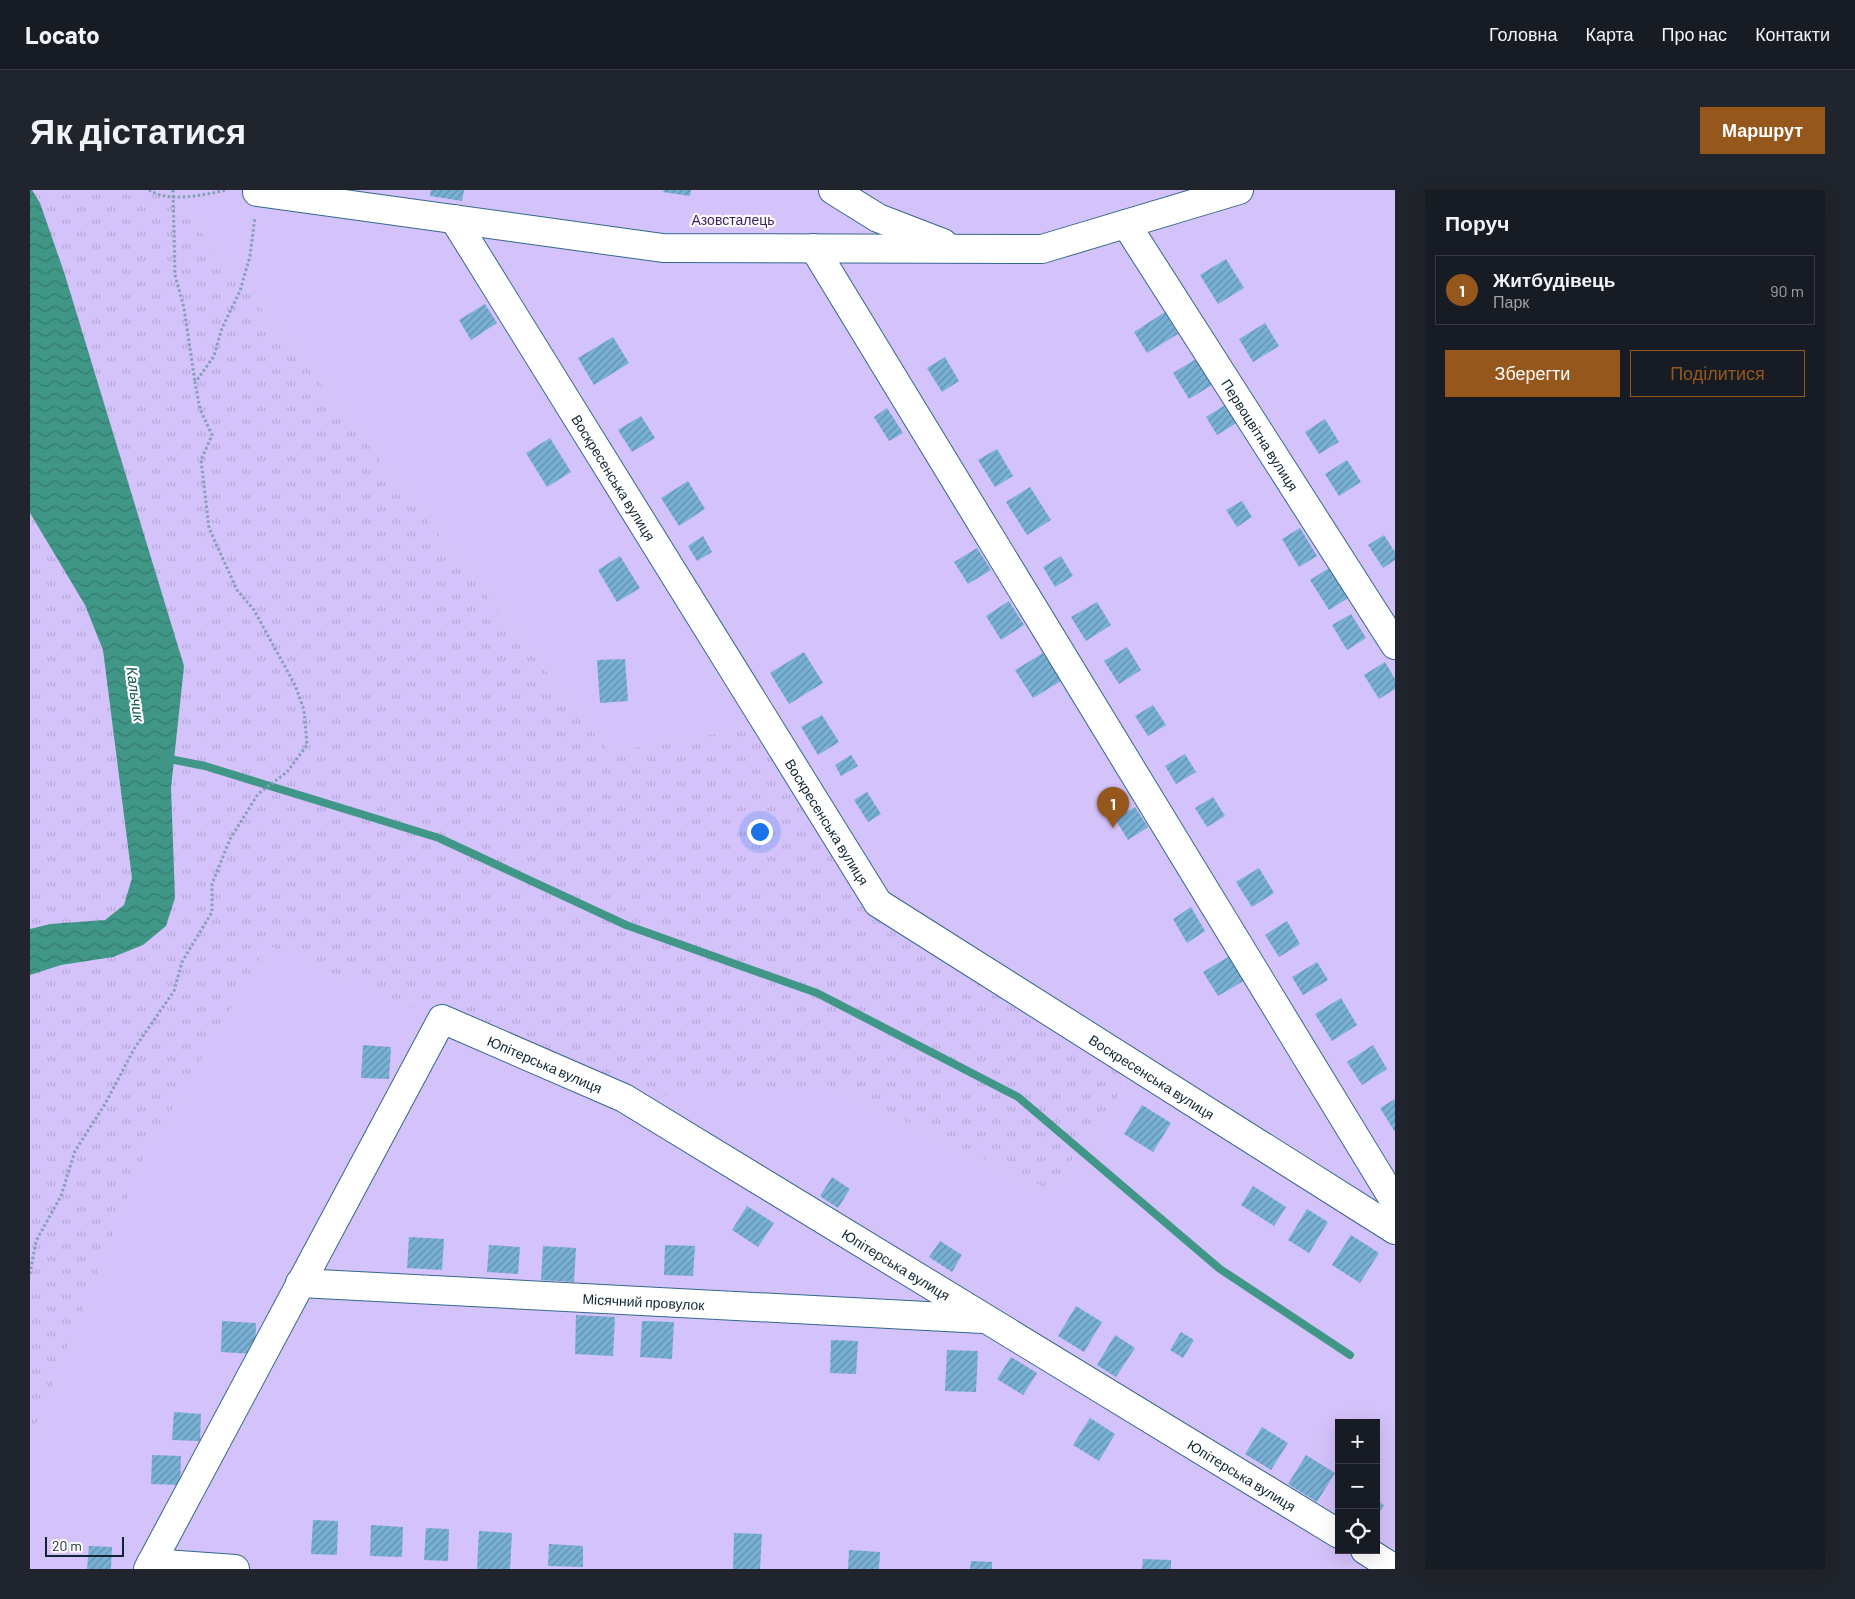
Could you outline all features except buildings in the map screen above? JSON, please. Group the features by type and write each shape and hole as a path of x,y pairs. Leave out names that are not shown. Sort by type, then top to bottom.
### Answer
{"lane":[{"path":"833,190 878,218 958,248"},
{"path":"257,192 663,248 1042,249 1239,190"},
{"name":"Воскресенська вулиця","path":"454,219 878,903 1395,1230"},
{"name":"Первоцвітна вулиця","path":"1126,224 1395,645"},
{"path":"814,248 1395,1202"},
{"name":"Юпітерська вулиця","path":"300,1283 442,1019 624,1098 1335,1532"},
{"path":"235,1569 149,1566 300,1283"},
{"name":"Місячний провулок","path":"300,1283 987,1320"},
{"path":"1371,1554 1395,1569"}],"path":[{"path":"149,190 156,195 172,196 204,195 226,190"},
{"path":"30,1274 36,1241 61,1196 75,1151 105,1104 134,1049 174,991 182,962 212,912 212,884 230,839 258,794 287,772 307,745 304,710 295,685 254,610 237,590 209,528 201,460 212,435 200,409 184,308 175,275 173,190"},
{"path":"195,383 214,356 222,328 240,291 250,256 257,192"}],"green space":[{"path":"30,190 168,190 610,752 768,725 1139,1068 1050,1190 828,1085 38,1421 30,1439"},
{"name":"Азовсталець","path":"168,190 1395,190 1395,1569 30,1569 30,1439 145,1155 268,945 624,1098 828,1085 1050,1190 1139,1069 878,903 768,725 610,752"}],"water":[{"name":"Кальчик","path":"30,190 32,190 40,203 64,272 184,666 171,788 175,898 166,926 143,945 113,957 61,965 30,975 30,929 50,924 105,920 124,905 132,878 103,650 85,605 30,513"}],"waterway":[{"path":"164,758 205,766 439,838 626,925 817,993 1018,1097 1220,1269 1350,1355"}],"place":[{"name":"Житбудівець","path":"1113,828"}]}
